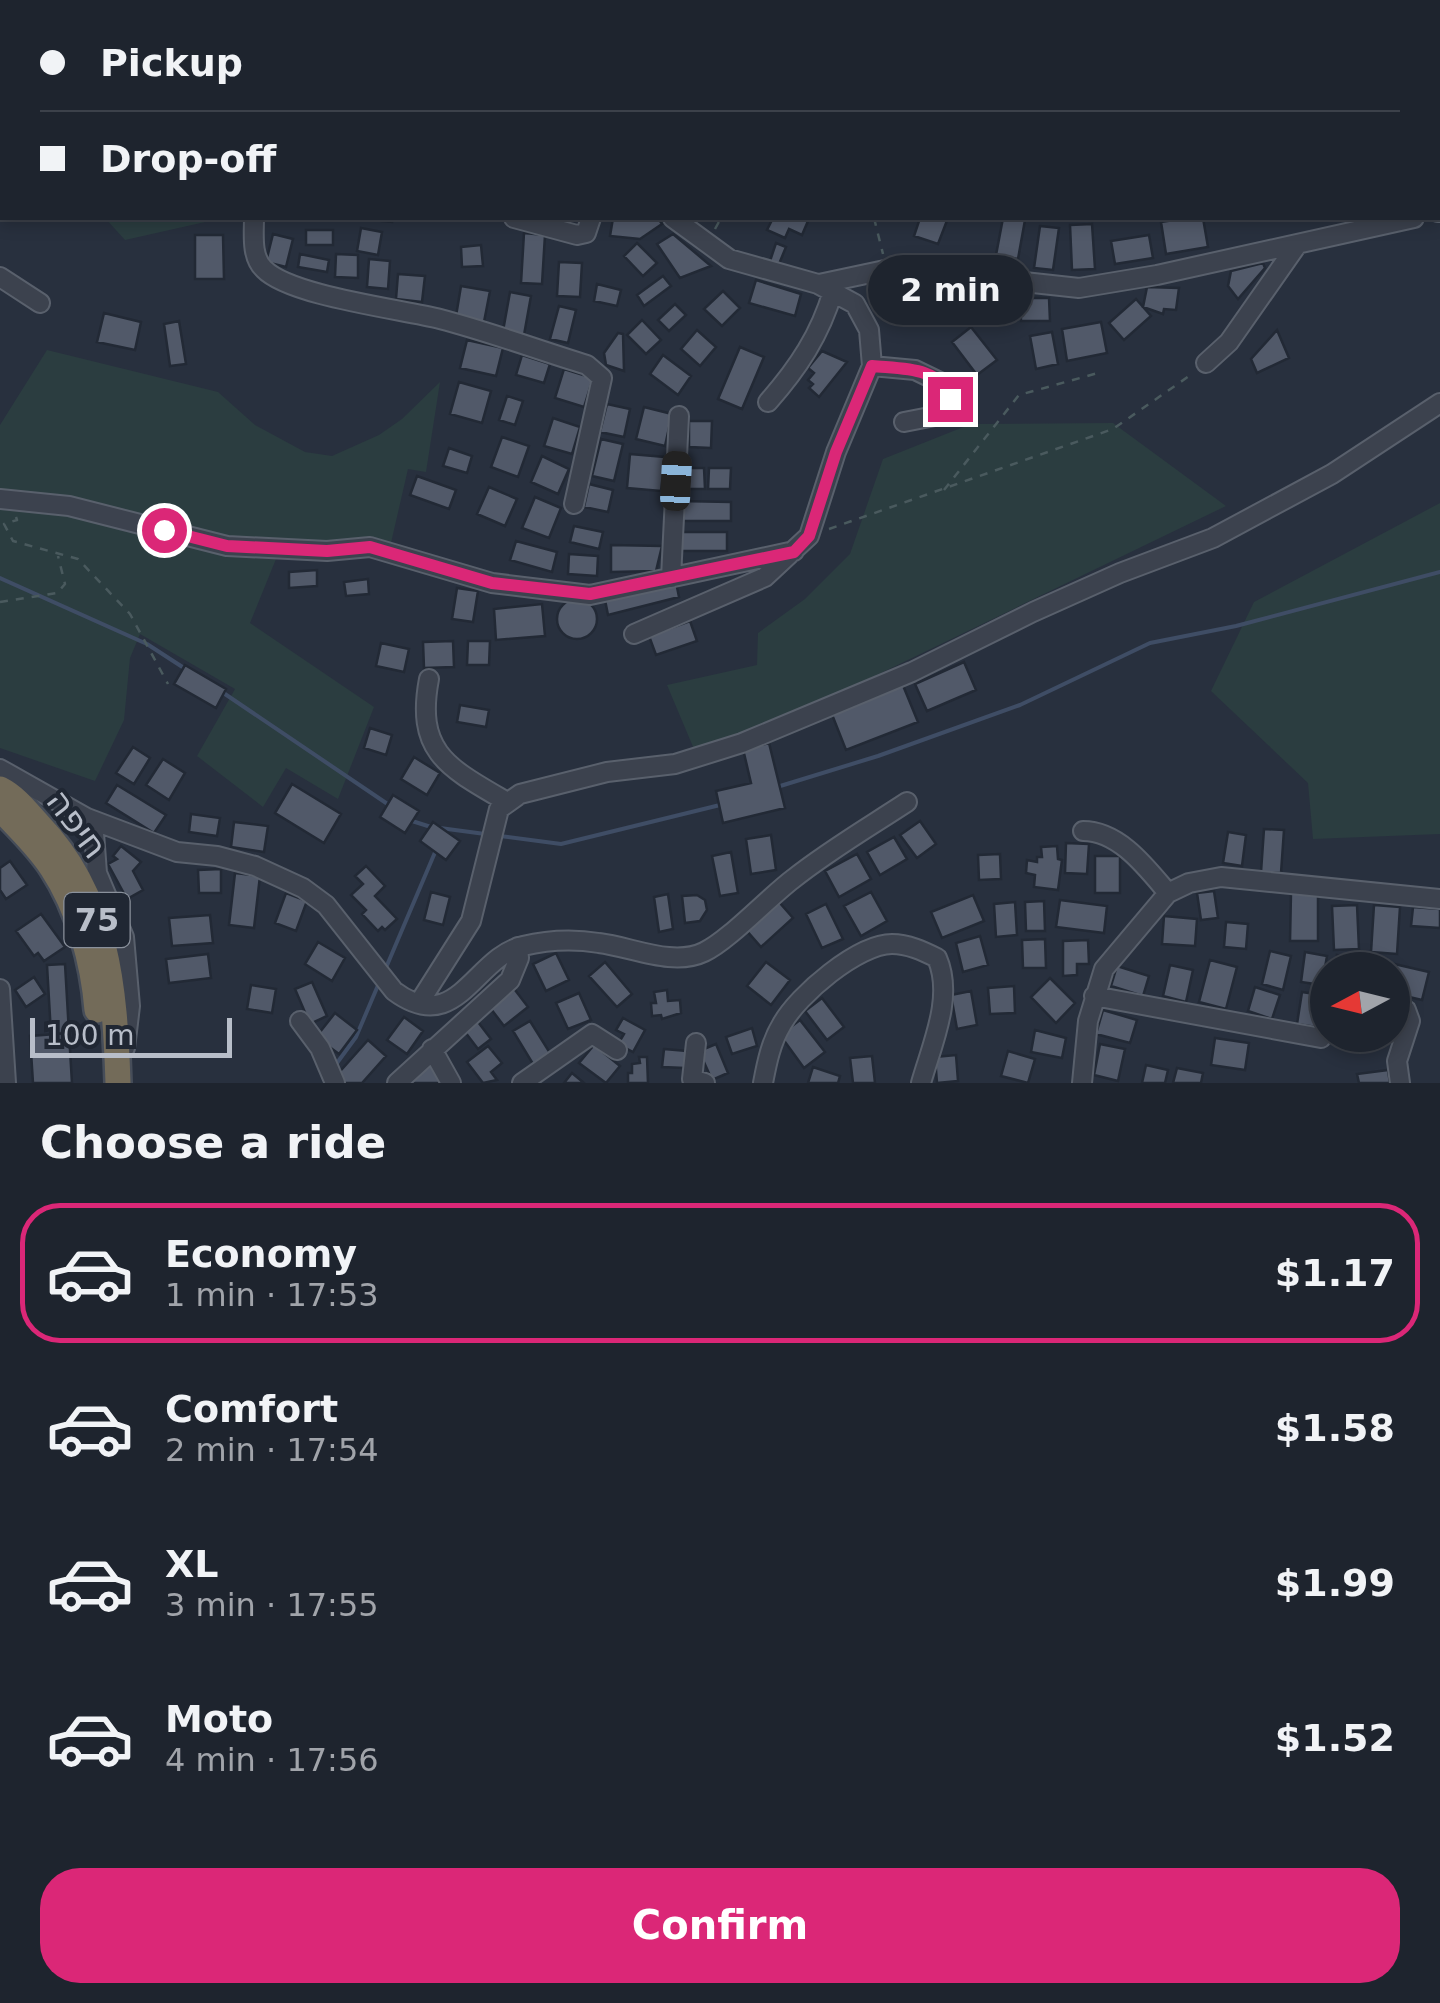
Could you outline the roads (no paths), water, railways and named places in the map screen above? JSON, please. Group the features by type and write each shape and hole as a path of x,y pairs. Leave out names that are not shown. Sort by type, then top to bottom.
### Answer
{"highway":[{"name":"חיפה","path":"0,788 46,832 70,865 98,921 112,975 119,1083"},
{"name":"חיפה","path":"0,808 54,870 80,927 94,978 102,1083"}],"street":[{"path":"254,220 258,262 264,270 299,288 444,320 587,365 602,378 574,504"},
{"path":"521,220 577,235 586,233 590,220"},
{"path":"634,634 766,577 809,536 836,452 872,366 865,319 855,304 826,288 729,259 676,220"},
{"path":"826,288 888,269 974,271 1015,281 1079,288 1157,276 1405,220"},
{"path":"1206,363 1230,342 1297,245"},
{"path":"0,277 40,303"},
{"path":"768,402 809,350 824,320 826,288"},
{"path":"872,366 915,370 946,386 950,399 940,415 904,422"},
{"path":"419,1004 471,920 494,820 507,802 520,794 607,772 675,764 742,743 912,672 1102,580 1213,538 1332,474 1440,403"},
{"path":"671,578 679,416"},
{"path":"4,500 70,506 227,546 327,551 370,547 492,583 590,594 794,552"},
{"path":"429,678 425,722 432,747 453,770 507,802"},
{"path":"0,770 87,818 176,852 217,856 255,866 303,888 326,905 394,991 419,1004 446,1003 458,997 500,956 518,946 575,940 674,956 707,951 796,876 907,802"},
{"path":"87,818 94,834 98,873 124,937 130,1006 119,1083"},
{"path":"1084,831 1100,831 1114,841 1142,862 1168,893"},
{"path":"1082,1083 1088,1021 1104,969 1168,893 1189,883 1221,876 1440,899"},
{"path":"763,1083 771,1047 783,1020 828,975 872,948 893,944 936,958 943,973 942,1008 921,1083"},
{"path":"397,1083 510,980 519,958 518,946"},
{"path":"1094,996 1310,1036"},
{"path":"0,997 6,1083"},
{"path":"300,1021 320,1048 335,1083"},
{"path":"522,1083 592,1034 616,1050"},
{"path":"696,1042 692,1079 706,1083"},
{"path":"432,1050 452,1083"},
{"path":"1400,1083 1401,1052"}],"waterway":[{"path":"777,787 1020,705 1150,643 1236,626 1440,572"},
{"path":"0,578 147,644 184,668"},
{"path":"222,692 392,807"},
{"path":"500,836 561,844 720,805"},
{"path":"412,821 431,827"},
{"path":"440,828 485,834"},
{"path":"385,970 436,850"},
{"path":"334,1067 356,1037 379,983"}]}
